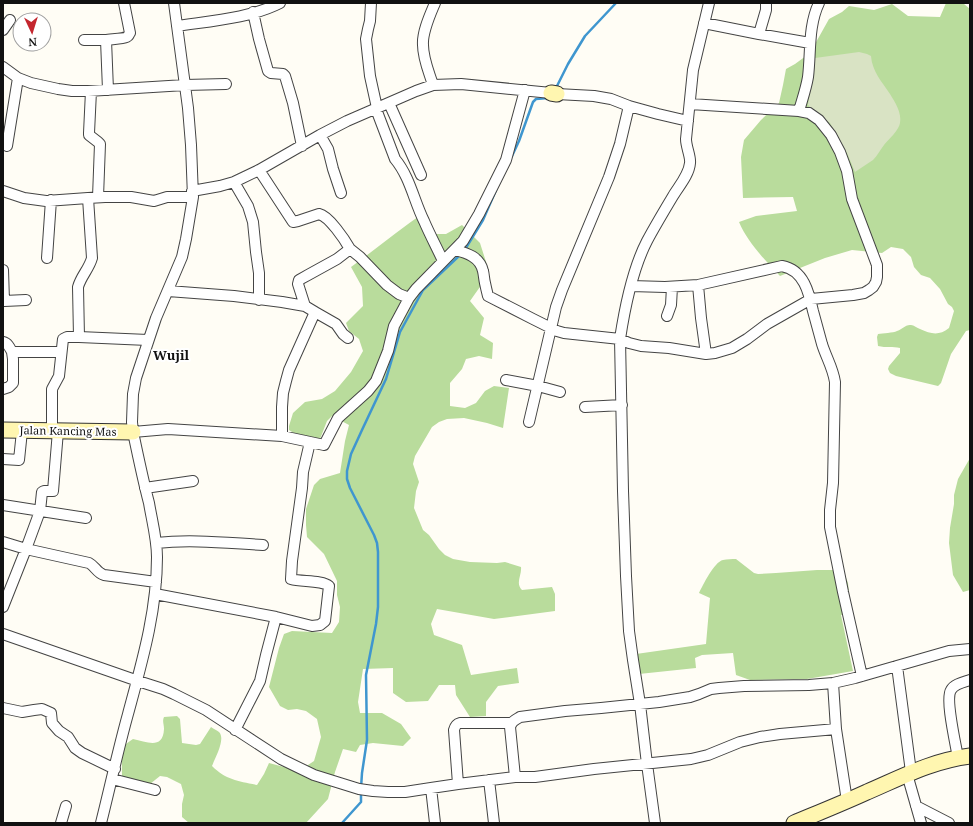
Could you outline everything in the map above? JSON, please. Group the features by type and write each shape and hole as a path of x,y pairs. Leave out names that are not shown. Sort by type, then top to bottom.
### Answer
{"street":[{"path":"84,40 106,40 128,37 130,33 124,3"},
{"path":"101,823 147,644 152,620 156,582 156,543 133,432 133,410 136,378 156,318 182,257 192,194 191,145 174,3"},
{"path":"177,26 217,20 267,9 280,3"},
{"path":"371,3 370,21 367,35 367,55 376,108 395,159 401,166 410,185 423,221 443,261"},
{"path":"433,85 424,58 423,44 426,28 434,3"},
{"path":"655,823 640,704 632,660 627,603 622,479 620,339 635,270 644,248 690,165 686,145 693,70 709,3"},
{"path":"759,34 766,10 766,3"},
{"path":"799,111 808,77 810,43 814,15 819,3"},
{"path":"253,12 268,71 271,73 283,74 285,76 293,103 302,146"},
{"path":"3,30 10,20"},
{"path":"704,24 810,43"},
{"path":"106,40 108,90"},
{"path":"3,67 18,78 58,89 72,91 226,84"},
{"path":"7,146 18,78"},
{"path":"3,191 24,198 50,200 93,197 131,197 154,202 167,197 192,194 234,182 259,170 347,121 433,85 461,84 554,94 594,96 611,99 629,106 671,118 688,121"},
{"path":"133,432 168,429 282,436 324,445 338,418 368,391 376,381 388,351 394,326 409,298 455,250 479,214 506,160 525,90"},
{"path":"79,337 78,287 80,280 91,263 92,258 93,197 100,147 100,144 89,135 90,91"},
{"path":"389,103 421,175"},
{"path":"455,250 475,257 480,263 483,270 484,282 488,296 516,311 564,333 620,339 629,344 706,354 732,348 767,324 811,299 853,296 864,293 873,287 877,277 877,265 852,199 847,171 840,152 819,120 809,113 799,111 690,104"},
{"path":"529,422 556,307 609,177 620,144 629,106"},
{"path":"320,135 328,149 335,177 341,193"},
{"path":"259,170 294,222 319,214 322,215 328,219 350,249 360,257 387,285 399,294 409,298"},
{"path":"234,182 248,206 253,222 259,273 259,300"},
{"path":"47,258 50,200"},
{"path":"305,306 298,284 300,280 308,274 337,259 350,249"},
{"path":"631,286 698,286 782,266 788,267 796,273 806,286 811,299 822,345 834,372 833,483 830,527 862,676"},
{"path":"3,270 4,301 26,300"},
{"path":"698,286 706,354"},
{"path":"666,316 671,306 672,287"},
{"path":"168,291 234,296 305,306 336,324 348,338"},
{"path":"282,436 283,392 290,370 315,312"},
{"path":"3,607 40,511 42,492 53,491 55,431 52,389 59,376 63,339 79,337 148,340"},
{"path":"3,342 10,347 13,359 13,383 9,387 3,389"},
{"path":"12,352 61,352"},
{"path":"506,380 560,392"},
{"path":"584,407 622,405"},
{"name":"Jalan Kancing Mas","path":"3,430 133,432"},
{"path":"3,459 19,460 22,431"},
{"path":"155,594 276,617 312,626 320,625 325,621 329,586 325,583 291,579 303,472 310,442"},
{"path":"145,488 193,481"},
{"path":"3,505 86,518"},
{"path":"156,543 176,541 263,546"},
{"path":"3,542 26,550 93,565 100,574 156,582"},
{"path":"235,730 260,681 263,664 276,617"},
{"path":"3,634 174,694 206,710 281,759 314,774 359,789 372,791 405,792 489,780 515,777 535,777 700,757 740,742 770,735 836,729"},
{"path":"458,784 454,730 456,724 511,722 520,717 532,715 685,698 711,689 720,688 833,683 949,651 970,649"},
{"path":"897,666 909,773 921,823"},
{"path":"794,823 909,773 941,762 964,757 950,707 949,695 952,687 970,680"},
{"path":"833,683 836,729 847,801"},
{"path":"3,708 22,712 42,710 51,713 52,723 59,731 68,737 75,748 82,753 115,768"},
{"path":"511,722 510,734 515,777"},
{"path":"112,779 155,790"},
{"path":"489,780 494,823"},
{"path":"431,788 435,823"},
{"path":"61,823 66,806"},
{"path":"916,806 949,823"}],"green space":[{"path":"946,3 964,3 970,9 970,330 966,331 951,354 941,383 938,386 896,376 890,373 888,369 889,366 900,353 900,348 878,346 878,334 895,332 909,325 913,325 931,333 945,331 949,328 954,311 948,304 940,289 930,278 921,275 914,267 911,257 903,249 891,247 882,253 852,250 825,258 780,276 752,244 739,222 756,216 797,211 793,197 743,198 741,157 744,140 761,120 779,103 786,69 810,53 829,19 842,12 849,6 874,10 892,4 908,16 940,17"},
{"path":"859,52 871,56 875,71 896,104 899,112 900,123 898,129 873,160 855,172 847,153 830,123 808,105 815,58"},
{"path":"425,212 435,234 446,234 462,225 480,243 487,265 482,284 470,301 484,318 480,335 493,343 492,359 479,356 466,359 462,369 450,383 450,406 465,408 476,403 485,391 494,386 509,388 503,428 464,418 447,419 432,427 415,456 413,464 419,482 416,491 414,508 423,530 429,535 445,555 453,559 470,562 505,562 521,567 519,585 522,590 552,587 555,594 555,611 494,619 437,609 431,624 434,635 462,645 471,675 517,668 519,683 498,686 486,702 486,716 470,717 456,695 455,685 439,685 428,701 406,702 393,693 393,668 363,669 358,702 360,713 382,713 401,724 411,738 403,746 373,743 360,745 356,752 343,749 328,799 306,823 189,823 182,817 184,795 181,784 167,777 160,776 150,784 130,780 122,776 122,756 125,745 133,739 149,743 161,740 164,729 164,717 177,716 180,719 182,743 196,745 200,744 211,727 219,732 221,735 221,744 212,766 227,777 238,781 257,785 269,763 299,771 314,761 321,737 317,719 306,711 297,709 288,710 280,706 269,687 284,634 292,631 332,633 339,622 340,607 337,595 337,581 324,554 307,537 306,509 314,485 320,479 340,473 349,425 332,416 327,421 320,439 297,435 289,430 289,426 293,413 305,402 322,399 335,391 351,372 363,351 359,339 349,331 346,323 363,306 362,287 351,267"},
{"path":"970,458 970,590 963,592 953,575 949,543 954,495 958,479"},
{"path":"736,559 754,573 758,574 817,570 843,570 848,583 851,613 841,615 853,671 807,679 750,680 736,675 733,653 702,655 695,658 696,668 639,674 636,654 706,644 710,598 699,593 709,574 716,565 723,560"}],"waterway":[{"path":"556,88 568,64 585,36 616,3"},
{"path":"512,156 533,102 536,99 548,98"},
{"path":"464,251 483,220 496,190"},
{"path":"361,788 367,740 366,675 378,607 378,552 374,535 350,488 347,479 347,471 351,454 386,379 400,332 423,290 461,254"},
{"path":"342,823 361,802 361,793"}],"district":[{"name":"Wujil","path":"171,355"}]}
